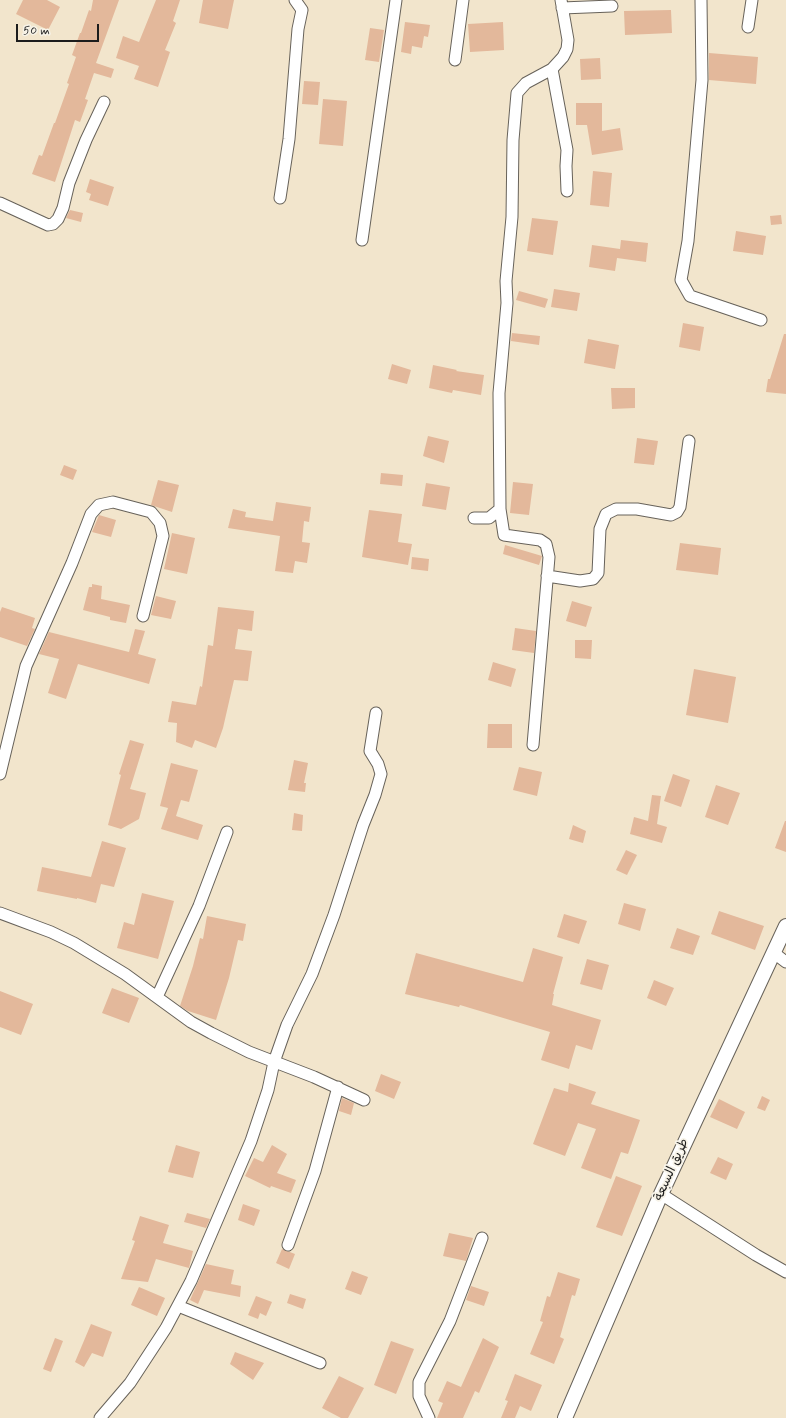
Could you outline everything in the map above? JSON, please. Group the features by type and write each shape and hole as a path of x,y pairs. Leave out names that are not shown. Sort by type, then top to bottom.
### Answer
{"street":[{"path":"280,198 289,139 298,29 302,10 295,0"},
{"path":"362,240 396,0"},
{"path":"456,60 463,0"},
{"path":"701,0 702,80 688,241 682,280 690,296 761,320"},
{"path":"748,27 752,0"},
{"path":"533,745 549,557 546,544 540,540 504,535 500,509 499,394 507,302 506,281 512,217 513,140 517,93 526,83 552,69 563,57 567,49 568,40 561,4 612,6"},
{"path":"552,69 567,150 567,191"},
{"path":"0,203 48,225 53,224 63,208 69,183 86,140 104,102"},
{"path":"547,576 580,580 593,579 598,573 600,529 606,514 616,509 671,515 677,512 680,507 689,441"},
{"path":"0,774 26,666 72,563 91,514 99,505 114,502 151,512 160,523 163,536 143,616"},
{"path":"474,518 489,518 500,509"},
{"path":"100,1418 130,1383 166,1328 191,1281 248,1148 268,1090 274,1062 287,1025 312,974 334,915 358,839 377,788 381,774 378,764 370,751 376,712"},
{"path":"157,997 199,906 227,832"},
{"path":"0,914 51,932 74,943 120,970 191,1022 274,1062 338,1087 364,1100"},
{"name":"طريق السبعة","path":"569,1417 661,1194 786,926"},
{"path":"774,953 786,962"},
{"path":"288,1245 315,1171 338,1087"},
{"path":"661,1194 756,1255 786,1272"},
{"path":"429,1418 418,1396 419,1382 450,1320 482,1238"},
{"path":"178,1306 320,1363"}],"building":[{"path":"23,0 47,0 60,7 48,30 16,14"},
{"path":"93,0 119,0 96,63 114,69 111,78 94,73 85,99 88,100 80,122 75,120 55,182 32,174 39,155 42,156 69,84 67,83 76,57 72,55 89,10 91,11"},
{"path":"156,0 180,0 173,21 176,23 165,50 170,52 158,87 134,79 139,66 116,58 123,36 139,42"},
{"path":"203,0 234,0 228,29 199,23"},
{"path":"671,10 672,33 625,35 624,11"},
{"path":"405,22 430,25 428,37 424,36 422,48 412,46 411,54 401,52"},
{"path":"503,22 504,50 470,52 468,24"},
{"path":"370,28 384,30 379,62 365,60"},
{"path":"709,53 758,57 756,84 709,80"},
{"path":"600,58 601,79 581,80 580,59"},
{"path":"304,81 320,82 318,105 302,104"},
{"path":"323,99 347,101 343,146 319,144"},
{"path":"576,103 602,103 602,131 620,128 623,150 592,155 587,125 576,125"},
{"path":"593,171 612,173 609,207 590,205"},
{"path":"90,179 114,187 108,206 89,200 91,194 86,192"},
{"path":"70,210 83,213 81,222 66,218"},
{"path":"781,215 782,224 771,225 770,216"},
{"path":"532,218 558,221 553,255 527,251"},
{"path":"736,231 766,236 763,255 733,251"},
{"path":"621,240 648,243 646,262 617,258 615,271 589,267 592,245 620,249"},
{"path":"554,289 580,293 577,311 551,307"},
{"path":"519,291 548,299 545,308 516,300"},
{"path":"683,323 704,327 700,351 679,347"},
{"path":"512,333 540,336 539,345 511,341"},
{"path":"784,334 786,334 786,394 766,392 768,379 770,379"},
{"path":"588,339 619,345 615,369 584,363"},
{"path":"392,364 411,370 407,384 388,379"},
{"path":"433,365 457,370 456,371 484,375 481,395 453,390 452,393 429,388"},
{"path":"611,388 635,388 635,408 612,409"},
{"path":"428,436 449,441 444,463 423,456"},
{"path":"637,438 658,441 654,465 634,463"},
{"path":"64,465 77,470 73,480 60,475"},
{"path":"381,473 403,475 402,486 380,484"},
{"path":"158,480 179,485 172,512 151,505"},
{"path":"513,482 533,484 529,515 510,513"},
{"path":"426,483 450,487 446,510 422,506"},
{"path":"276,502 311,507 309,522 304,521 302,542 310,543 307,563 295,561 293,573 275,571 280,536 228,528 233,509 246,512 245,517 273,521"},
{"path":"369,510 402,514 398,542 412,544 408,565 362,557"},
{"path":"99,515 116,520 111,537 92,532"},
{"path":"172,533 195,538 187,574 164,569"},
{"path":"680,543 721,548 718,575 676,570"},
{"path":"505,545 542,556 539,565 503,554"},
{"path":"412,557 429,559 428,571 411,569"},
{"path":"92,584 102,586 101,599 130,605 126,623 110,620 110,617 83,610 89,587 92,587"},
{"path":"156,596 176,601 171,619 151,615"},
{"path":"572,601 592,607 586,627 566,621"},
{"path":"2,607 35,618 32,628 35,629 27,646 0,637 0,612"},
{"path":"218,607 254,611 252,631 238,629 235,649 252,651 248,681 234,680 223,728 216,748 195,740 192,748 176,742 177,723 168,722 172,701 196,705 200,686 202,687 208,645 213,646"},
{"path":"515,628 536,631 534,653 512,650"},
{"path":"135,629 145,631 138,654 156,659 149,684 78,664 66,699 48,693 59,659 39,654 49,632 129,652"},
{"path":"575,640 592,640 591,659 575,658"},
{"path":"493,662 516,669 511,687 488,680"},
{"path":"694,669 736,677 728,723 686,715"},
{"path":"488,724 512,724 512,748 487,748"},
{"path":"130,740 144,744 130,789 146,793 139,819 121,829 108,825 121,775 119,774"},
{"path":"294,760 308,763 304,783 306,783 305,792 288,790"},
{"path":"171,763 198,770 189,802 181,800 176,816 203,825 198,840 161,829 168,808 160,806"},
{"path":"519,767 542,772 537,796 513,790"},
{"path":"673,774 690,780 681,807 664,801"},
{"path":"716,785 740,793 728,825 705,817"},
{"path":"652,795 661,796 657,824 667,827 662,843 630,834 634,817 648,821"},
{"path":"294,813 303,815 302,831 292,830"},
{"path":"786,821 786,852 775,848"},
{"path":"573,825 586,831 583,843 569,839"},
{"path":"102,841 126,848 114,887 101,884 96,903 37,891 42,867 91,877"},
{"path":"626,850 637,855 627,875 616,870"},
{"path":"142,893 174,901 158,959 117,948 124,922 134,925"},
{"path":"624,903 646,909 640,931 618,924"},
{"path":"719,911 764,926 755,950 711,934"},
{"path":"564,914 587,921 579,944 557,937"},
{"path":"207,916 246,924 243,941 238,940 229,978 216,1020 188,1011 180,1006 200,938 203,939"},
{"path":"677,928 700,936 693,955 670,948"},
{"path":"533,948 563,957 553,994 552,1005 601,1020 592,1050 576,1045 569,1069 541,1060 550,1032 460,1005 459,1007 405,994 416,953 523,982"},
{"path":"587,959 609,965 602,990 580,984"},
{"path":"654,980 674,988 666,1006 647,998"},
{"path":"112,988 139,998 129,1023 102,1013"},
{"path":"0,991 33,1004 21,1035 0,1027"},
{"path":"381,1074 401,1082 394,1099 375,1091"},
{"path":"569,1083 596,1092 591,1104 640,1120 628,1154 621,1152 611,1179 581,1168 596,1129 578,1123 565,1156 533,1144 554,1088 568,1092"},
{"path":"762,1096 770,1100 765,1111 757,1108"},
{"path":"342,1098 354,1103 351,1115 339,1111"},
{"path":"719,1099 745,1112 737,1129 710,1117"},
{"path":"176,1145 200,1152 193,1178 168,1172"},
{"path":"272,1145 287,1154 277,1173 296,1180 291,1193 271,1186 270,1188 245,1176 254,1158 263,1162"},
{"path":"718,1157 733,1164 726,1180 710,1173"},
{"path":"616,1176 642,1186 622,1236 596,1227"},
{"path":"243,1204 260,1210 254,1226 238,1220"},
{"path":"187,1213 210,1219 206,1228 184,1222"},
{"path":"140,1216 169,1225 163,1243 193,1251 189,1268 156,1259 148,1282 121,1279 135,1241 132,1240"},
{"path":"449,1233 473,1238 466,1261 443,1256"},
{"path":"282,1249 295,1254 289,1269 276,1263"},
{"path":"206,1264 234,1270 231,1284 241,1286 240,1297 204,1290 198,1304 190,1300"},
{"path":"352,1271 368,1277 361,1295 345,1289"},
{"path":"558,1272 580,1279 575,1296 572,1295 560,1337 564,1339 554,1364 530,1354 543,1322 540,1321 547,1296 550,1297"},
{"path":"471,1286 489,1292 484,1306 466,1300"},
{"path":"139,1287 165,1298 157,1316 131,1305"},
{"path":"290,1294 306,1299 303,1309 287,1303"},
{"path":"256,1296 272,1302 266,1316 260,1313 258,1319 248,1315"},
{"path":"91,1324 112,1332 103,1357 92,1353 84,1367 75,1362"},
{"path":"55,1338 63,1341 51,1372 43,1369"},
{"path":"483,1338 499,1347 479,1393 475,1391 463,1418 437,1418 443,1403 438,1401 447,1381 461,1387"},
{"path":"391,1341 414,1349 396,1394 374,1385"},
{"path":"235,1352 264,1363 253,1380 230,1364"},
{"path":"515,1374 542,1385 531,1411 520,1406 515,1418 501,1418 508,1401 505,1400"},
{"path":"339,1376 364,1388 348,1418 341,1418 322,1408"}]}
